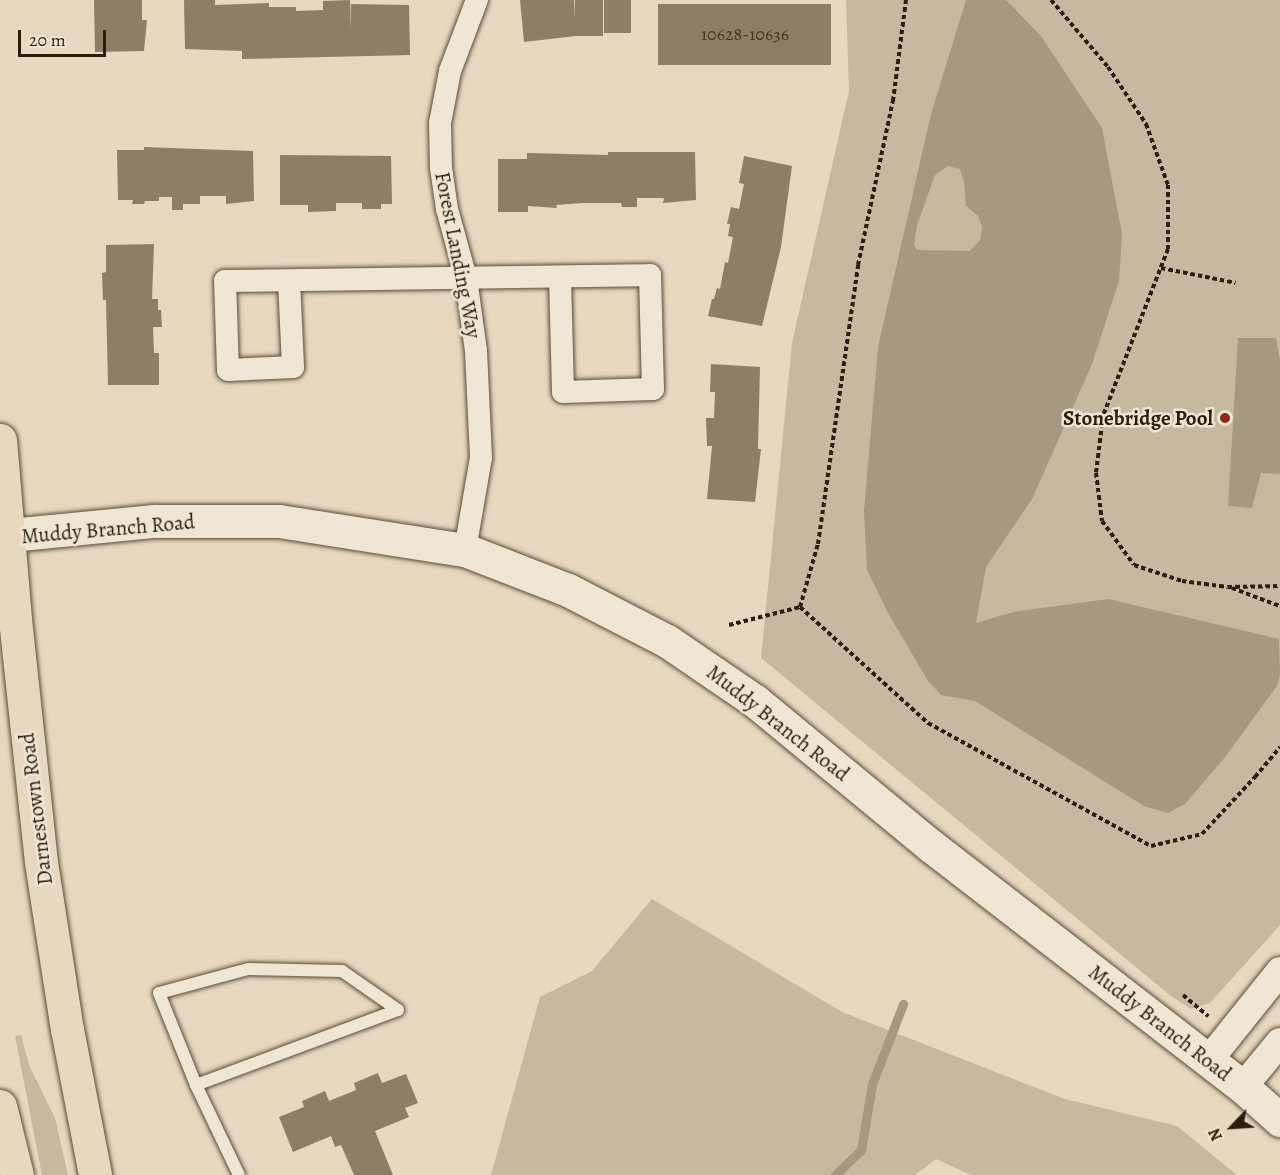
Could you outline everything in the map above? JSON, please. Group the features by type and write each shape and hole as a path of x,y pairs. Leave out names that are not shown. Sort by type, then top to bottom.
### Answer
{"main road":[{"name":"Darnestown Road","path":"0,440 3,538 41,862 67,1029 95,1175"},
{"name":"Muddy Branch Road","path":"3,538 154,521 279,521 465,550 578,595 667,641 755,701 931,846 1243,1087 1280,1120"},
{"path":"0,1106 17,1175"}],"street":[{"name":"Forest Landing Way","path":"465,550 481,457 476,351 466,278 447,209 441,168 440,123 450,71 477,0"},
{"path":"289,280 293,367 228,370 225,280 560,278 650,275 653,389 563,392 560,278"},
{"path":"1208,1061 1280,971"},
{"path":"1243,1087 1280,1042"}],"lane":[{"path":"196,1085 398,1010 342,971 248,969 159,993 196,1085 239,1175"}],"path":[{"path":"800,607 818,544 858,265 893,101 906,0"},
{"path":"1051,0 1108,67 1146,124 1168,185 1168,249 1103,416 1096,473 1102,521 1134,565 1182,581 1228,587 1280,586"},
{"path":"1161,268 1236,282"},
{"path":"1228,587 1280,606"},
{"path":"729,625 800,607"},
{"path":"800,607 928,723 1151,846 1202,834 1256,777 1280,747"}],"shaded area":[{"path":"846,0 1280,0 1280,925 1210,1003 1191,1009 1171,996 761,658 792,343 849,91"},
{"path":"966,0 1006,0 1041,36 1102,128 1122,234 1119,281 1092,364 1032,499 986,567 976,623 1013,612 1108,599 1279,639 1280,675 1277,686 1226,756 1185,804 1168,813 1144,806 975,701 941,695 928,681 888,613 867,570 864,511 878,347 931,114","holes":["948,166 960,169 964,181 966,206 978,216 982,227 980,240 970,251 917,250 914,245 917,225 935,175"]},
{"path":"1238,338 1276,338 1280,360 1280,474 1261,473 1252,508 1228,506"},
{"path":"652,899 842,1012 1065,1099 1177,1126 1237,1175 971,1175 936,1159 915,1175 491,1175 540,997 592,971"},
{"path":"21,1035 29,1065 55,1118 68,1175 42,1175 15,1036"}],"building":[{"path":"94,0 142,0 142,20 147,20 144,51 95,52"},
{"path":"184,0 215,0 215,5 269,3 269,7 296,7 296,11 323,10 323,1 350,0 351,30 351,4 409,5 410,55 242,59 242,51 185,49"},
{"path":"520,0 574,0 576,36 524,42"},
{"path":"575,0 603,0 603,36 575,36"},
{"path":"604,0 631,0 631,33 604,33"},
{"path":"658,4 831,4 831,65 658,65"},
{"path":"144,147 253,151 254,201 226,204 226,196 200,196 200,204 183,204 183,210 172,210 172,197 159,197 159,201 145,201 144,204 132,204 133,200 118,200 117,150 144,150"},
{"path":"608,152 695,152 696,200 663,203 664,198 637,198 637,207 622,207 621,203 583,203 556,205 557,208 528,206 528,212 498,212 498,159 527,159 527,153 608,155"},
{"path":"280,155 391,156 392,204 381,204 381,209 362,209 362,203 336,203 336,211 308,212 308,205 280,205"},
{"path":"744,156 792,166 781,247 762,326 708,316 712,299 714,299 717,288 720,289 725,262 728,263 733,237 728,236 730,224 727,224 731,207 739,209 744,184 739,183"},
{"path":"154,244 152,299 158,299 162,327 153,327 154,353 159,353 159,385 108,385 106,300 103,300 102,273 106,272 106,245"},
{"path":"711,364 760,367 758,449 761,449 755,502 707,499 712,446 707,446 706,418 714,418 715,392 710,392"},
{"path":"378,1073 382,1083 406,1074 418,1103 405,1108 409,1117 375,1131 393,1175 354,1175 341,1145 335,1147 331,1136 293,1152 279,1117 304,1107 302,1101 325,1091 329,1101 356,1090 354,1083"}],"waterway":[{"path":"835,1175 861,1150 872,1084 903,1004"}],"place":[{"name":"Stonebridge Pool","path":"1225,418"}]}
